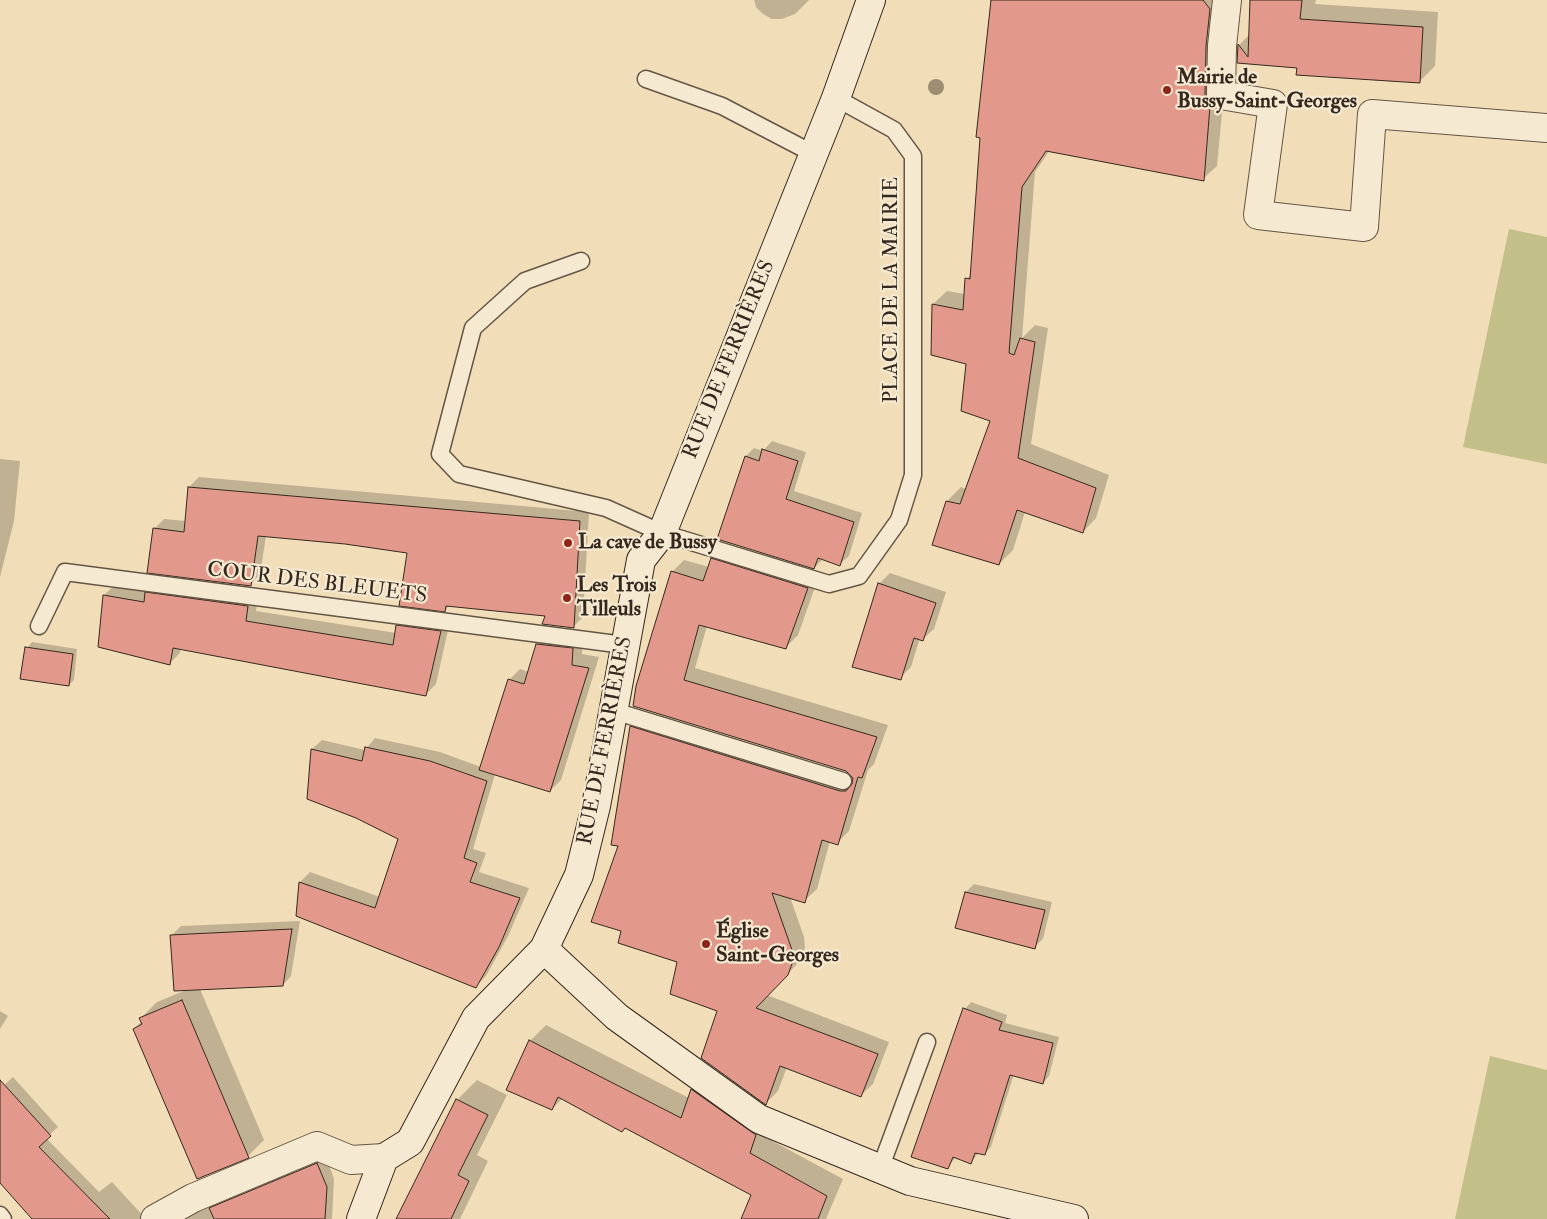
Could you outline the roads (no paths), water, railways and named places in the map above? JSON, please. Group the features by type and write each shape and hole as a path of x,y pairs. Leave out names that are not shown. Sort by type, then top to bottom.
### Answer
{"street":[{"name":"RUE DE FERRIÈRES","path":"384,1158 410,1142 476,1018 544,949 579,875 596,806 605,744 614,711 624,645 641,560 662,533 812,153 836,98 871,0"},
{"path":"1226,0 1222,46 1221,95 1273,104 1258,216 1364,226 1372,114 1547,128"},
{"path":"544,949 617,1017 759,1119 910,1181 1074,1219"},
{"path":"155,1219 192,1198 317,1146 351,1160 384,1158 361,1219"}],"lane":[{"path":"646,79 722,106 812,153"},
{"name":"PLACE DE LA MAIRIE","path":"581,261 525,281 473,328 440,454 459,474 606,508 662,533 829,584 859,576 899,520 913,475 913,156 894,130 836,98"},
{"name":"COUR DES BLEUETS","path":"39,626 65,572 624,645"},
{"path":"614,711 844,781"},
{"path":"880,1169 927,1042"},
{"path":"0,1215 4,1219"}],"place":[{"name":"Mairie de Bussy-Saint-Georges","path":"1167,90"},
{"name":"La cave de Bussy","path":"568,543"},
{"name":"Les Trois Tilleuls","path":"567,598"},
{"name":"Église Saint-Georges","path":"706,944"}]}
